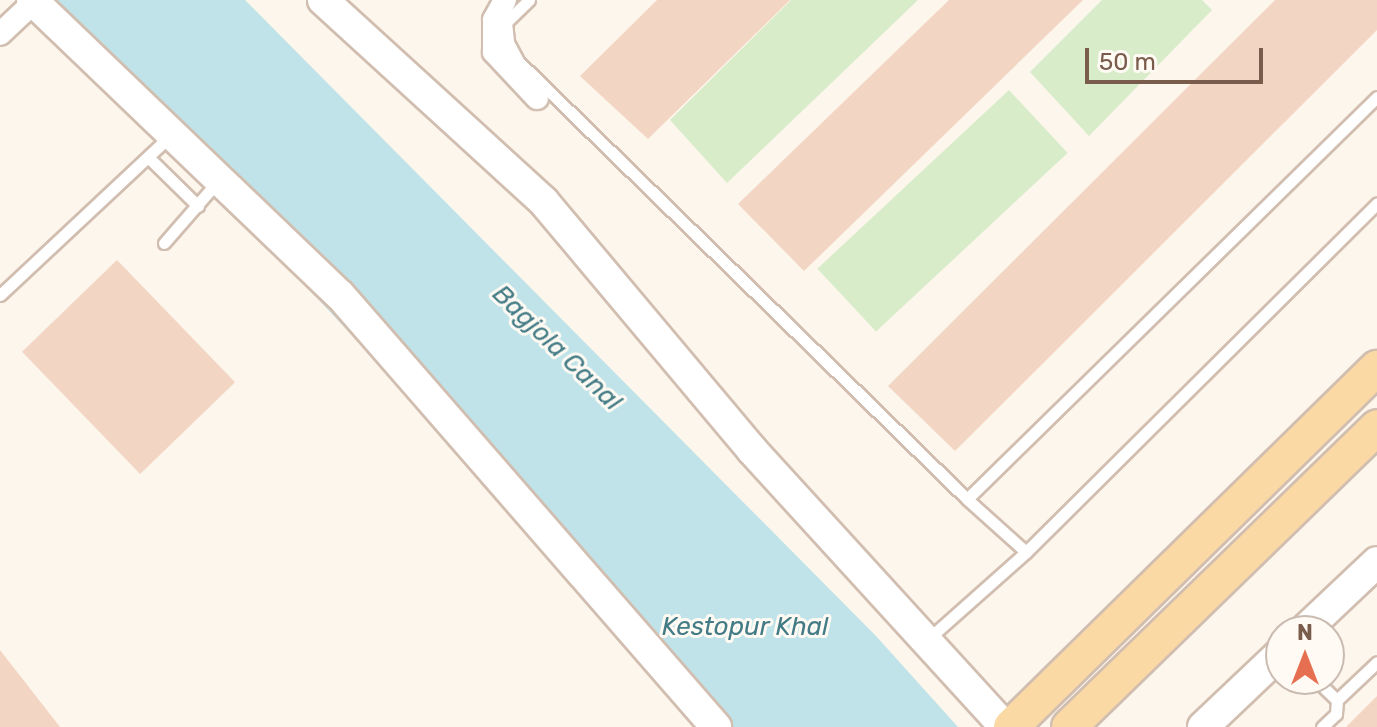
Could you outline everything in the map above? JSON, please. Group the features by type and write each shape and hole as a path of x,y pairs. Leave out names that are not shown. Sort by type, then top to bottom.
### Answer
{"main road":[{"path":"1011,727 1377,368"},
{"path":"1069,727 1377,427"}],"street":[{"path":"323,0 544,202 752,450 1005,727"},
{"path":"505,0 494,20 494,52 537,98"},
{"path":"0,34 33,1 340,295 716,727"},
{"path":"1321,615 1377,562"},
{"path":"1203,727 1265,668"}],"lane":[{"path":"529,0 506,22 508,42 518,61 967,499 1026,552"},
{"path":"967,499 1377,97"},
{"path":"0,295 172,134"},
{"path":"148,157 198,206"},
{"path":"164,243 219,179"},
{"path":"927,640 1026,552 1377,203"},
{"path":"1322,727 1336,714 1337,700 1377,662"},
{"path":"1332,695 1337,700"}],"green space":[{"path":"791,0 918,0 727,183 670,120"},
{"path":"1102,0 1202,0 1212,10 1089,136 1030,72"},
{"path":"1009,90 1068,153 876,332 817,269"}],"water":[{"name":"Kestopur Khal","path":"37,0 245,0 876,636 958,727 720,727"}],"building":[{"path":"657,0 790,0 648,139 580,76"},
{"path":"949,0 1083,0 804,271 738,204"},
{"path":"1275,0 1377,0 1377,30 955,451 888,386"},
{"path":"117,260 235,382 140,474 22,352"},
{"path":"0,650 60,727 0,727"},
{"path":"1377,696 1377,727 1346,727"}],"water label":[{"name":"Bagjola Canal","path":"557,348"}]}
